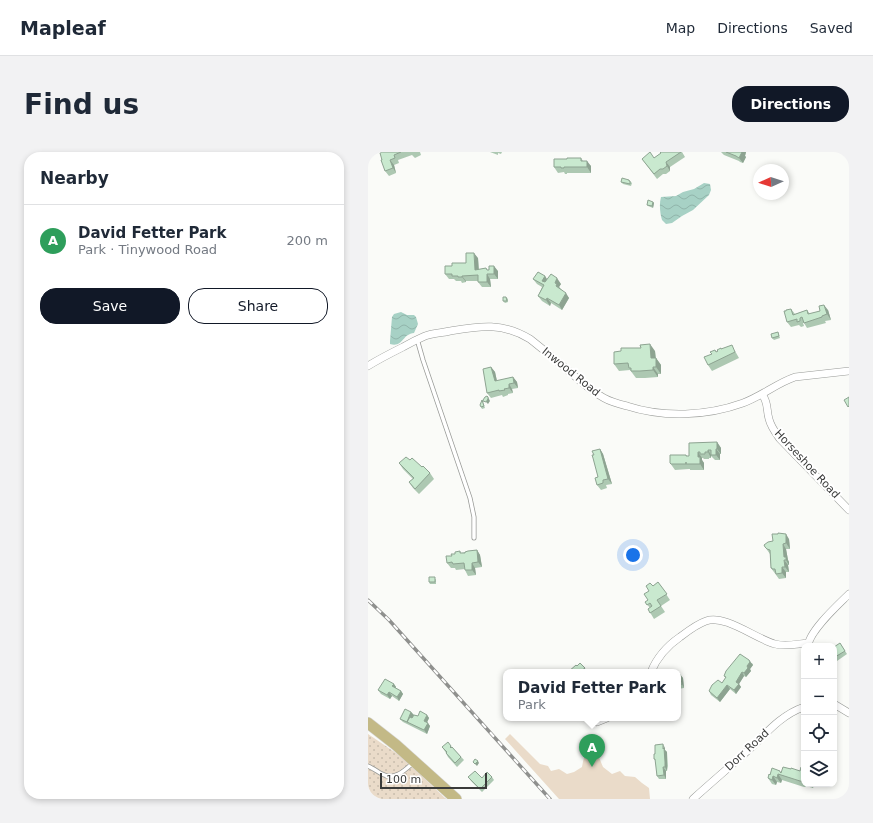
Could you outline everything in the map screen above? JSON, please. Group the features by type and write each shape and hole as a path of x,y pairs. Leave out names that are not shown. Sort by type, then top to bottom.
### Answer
{"main road":[{"path":"368,723 396,745 456,799"}],"street":[{"name":"Inwood Road","path":"368,366 417,339 434,334 476,327 497,327 520,333 530,339 585,386 598,394 615,403 642,411 661,414 706,412 730,407 762,394 795,377 849,371"},
{"name":"Horseshoe Road","path":"762,394 766,400 768,418 772,429 849,510"},
{"path":"809,643 813,634 825,618 849,594"},
{"path":"652,669 667,647 692,628 709,620 719,620 728,623 773,643 784,646 801,645"},
{"path":"837,706 849,713"},
{"name":"Dorr Road","path":"693,799 773,726 791,713 801,708"}],"lane":[{"path":"417,339 470,498 474,517 474,538"},
{"path":"368,766 391,777 404,771 414,761"}],"shaded area":[{"path":"368,734 402,757 446,799 368,799"},
{"path":"510,734 540,764 548,766 551,771 559,769 567,774 582,767 585,755 594,746 600,749 598,755 603,767 612,774 620,771 625,776 635,777 649,788 650,799 559,799 505,739"}],"water":[{"path":"704,183 710,184 711,190 709,195 693,210 672,223 666,224 662,220 660,208 661,197 676,196 694,189"},
{"path":"401,312 407,315 414,315 418,324 414,333 407,336 400,343 394,345 390,344 392,317 394,314"}],"building":[{"path":"401,152 394,155 395,158 390,160 393,168 385,171 381,160 380,153"},
{"path":"650,152 654,158 661,153 660,152 681,152 666,162 667,166 654,174 642,159"},
{"path":"726,152 742,152 739,158"},
{"path":"581,158 581,161 587,161 587,167 554,167 554,159"},
{"path":"622,178 629,180 630,184 621,182"},
{"path":"648,200 653,202 652,206 647,205"},
{"path":"466,253 474,253 475,270 486,268 489,270 489,266 494,266 494,274 487,274 487,282 478,282 478,275 458,277 452,276 452,274 445,274 445,266 452,266 452,263 466,263"},
{"path":"538,272 545,276 542,281 545,282 551,274 557,278 555,283 557,284 556,286 566,293 559,305 547,298 546,300 538,296 544,285 533,279"},
{"path":"503,297 506,297 507,301 503,301"},
{"path":"824,305 827,314 822,317 804,323 802,317 800,318 800,321 797,322 797,319 787,322 784,311 786,310 791,309 793,315 807,310 808,314 820,311 819,306"},
{"path":"778,332 779,336 772,338 771,334"},
{"path":"650,344 651,358 656,358 656,367 653,367 653,370 631,371 628,363 614,364 614,352 621,351 621,348 641,348 640,345"},
{"path":"732,345 735,352 708,365 704,357 712,354 710,352 715,350 716,352 721,348"},
{"path":"491,367 495,381 513,377 514,383 509,384 509,388 504,389 505,390 487,393 483,369"},
{"path":"487,396 488,399 486,402 483,401 485,397"},
{"path":"849,397 849,406 848,407 844,400"},
{"path":"482,400 484,406 481,407 480,405"},
{"path":"717,442 716,455 711,455 711,450 705,452 705,454 700,454 700,452 698,452 700,464 671,464 670,455 689,456 689,443"},
{"path":"600,449 608,479 603,480 603,483 597,485 595,478 598,477 592,451"},
{"path":"406,457 410,460 412,458 430,473 415,489 409,482 414,478 399,463"},
{"path":"772,534 786,534 786,543 783,544 784,557 786,557 786,560 784,560 785,567 782,567 782,573 776,574 775,569 771,568 770,550 764,545 773,541"},
{"path":"477,550 478,562 472,563 472,570 465,570 464,563 447,563 446,556 452,556 451,554 455,554 455,552 460,551 460,553 465,553 468,551"},
{"path":"429,577 435,577 435,582 429,582"},
{"path":"658,582 667,594 657,600 661,606 650,613 648,609 652,606 650,603 647,605 645,602 648,600 644,594 649,591 646,586 650,583 653,586"},
{"path":"840,643 845,651 837,656 837,645"},
{"path":"740,654 749,660 750,662 747,666 748,668 744,673 742,672 736,682 739,684 734,690 727,685 717,698 709,691 712,685 718,680 722,683 726,677 724,676 726,671"},
{"path":"580,663 585,668 571,669 576,665 577,666"},
{"path":"385,679 394,684 392,686 401,691 397,697 389,692 387,695 378,690"},
{"path":"405,709 411,712 407,722 400,719"},
{"path":"420,711 427,715 424,721 428,723 424,730 407,722 410,717 412,718 414,715 418,716"},
{"path":"448,742 451,746 450,747 452,747 461,757 455,763 442,747"},
{"path":"663,744 665,762 665,767 663,767 664,775 657,776 654,759 655,745"},
{"path":"475,759 478,761 475,764 473,762"},
{"path":"783,767 800,771 801,767 801,781 778,774 777,778 773,776 772,780 768,778 772,768 780,771 781,773"},
{"path":"475,771 482,778 487,772 492,777 480,789 468,777"}],"railway":[{"path":"368,600 389,620 550,799"}],"place":[{"name":"David Fetter Park","path":"592,767"}]}
